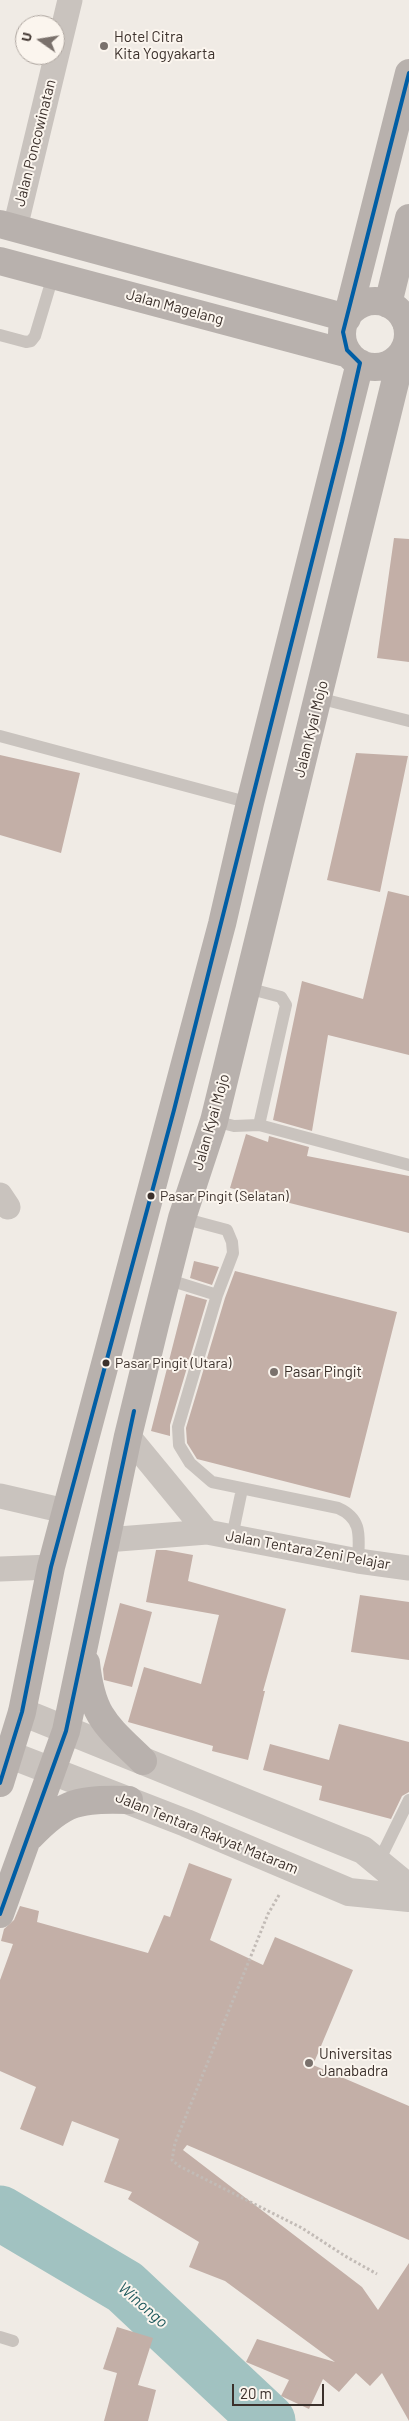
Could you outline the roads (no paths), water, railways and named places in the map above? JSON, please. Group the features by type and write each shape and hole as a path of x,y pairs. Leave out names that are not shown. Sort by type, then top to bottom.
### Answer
{"main road":[{"path":"409,73 343,332 344,342 355,359 376,367 388,364 406,355 408,339 401,316 409,218"},
{"path":"7,226 347,318"},
{"name":"Jalan Magelang","path":"0,260 355,359"},
{"path":"347,318 358,307 368,302 378,301 401,316"},
{"name":"Jalan Kyai Mojo","path":"0,1914 66,1731 128,1436 166,1279 182,1218 214,1120 318,698 406,355"},
{"path":"0,1783 22,1712 50,1567 222,924 355,359"},
{"path":"222,924 261,932"},
{"path":"84,1646 88,1682 94,1706 104,1723 143,1762"},
{"path":"26,1841 49,1817 63,1808 94,1800 129,1800"}],"street":[{"name":"Jalan Poncowinatan","path":"7,226 70,0"},
{"path":"128,1436 207,1532"},
{"path":"0,1496 65,1511"},
{"name":"Jalan Tentara Zeni Pelajar","path":"106,1540 207,1532 358,1561 409,1568"},
{"path":"0,1570 50,1567"},
{"path":"22,1712 363,1850 409,1888"},
{"name":"Jalan Tentara Rakyat Mataram","path":"8,1754 129,1800 349,1892 409,1898"}],"lane":[{"path":"0,335 31,342 35,336 53,276"},
{"path":"318,698 409,721"},
{"path":"0,736 250,803"},
{"path":"247,988 281,996 286,1005 258,1125"},
{"path":"214,1120 234,1126 258,1125 409,1165"},
{"path":"182,1218 227,1230 232,1242 233,1253 217,1295 178,1427 179,1445 190,1463 212,1482 338,1508 349,1513 355,1520 359,1537 358,1561"},
{"path":"166,1279 217,1295"},
{"path":"232,1536 242,1489"},
{"path":"378,1863 409,1800"},
{"path":"0,2337 13,2341"}],"waterway":[{"name":"Winongo","path":"0,2213 125,2287 268,2421"}],"place":[{"name":"Hotel Citra Kita Yogyakarta","path":"104,46"},
{"name":"Pasar Pingit (Selatan)","path":"151,1196"},
{"name":"Pasar Pingit (Utara)","path":"106,1363"},
{"name":"Pasar Pingit","path":"274,1372"},
{"name":"Universitas Janabadra","path":"309,2063"}]}
